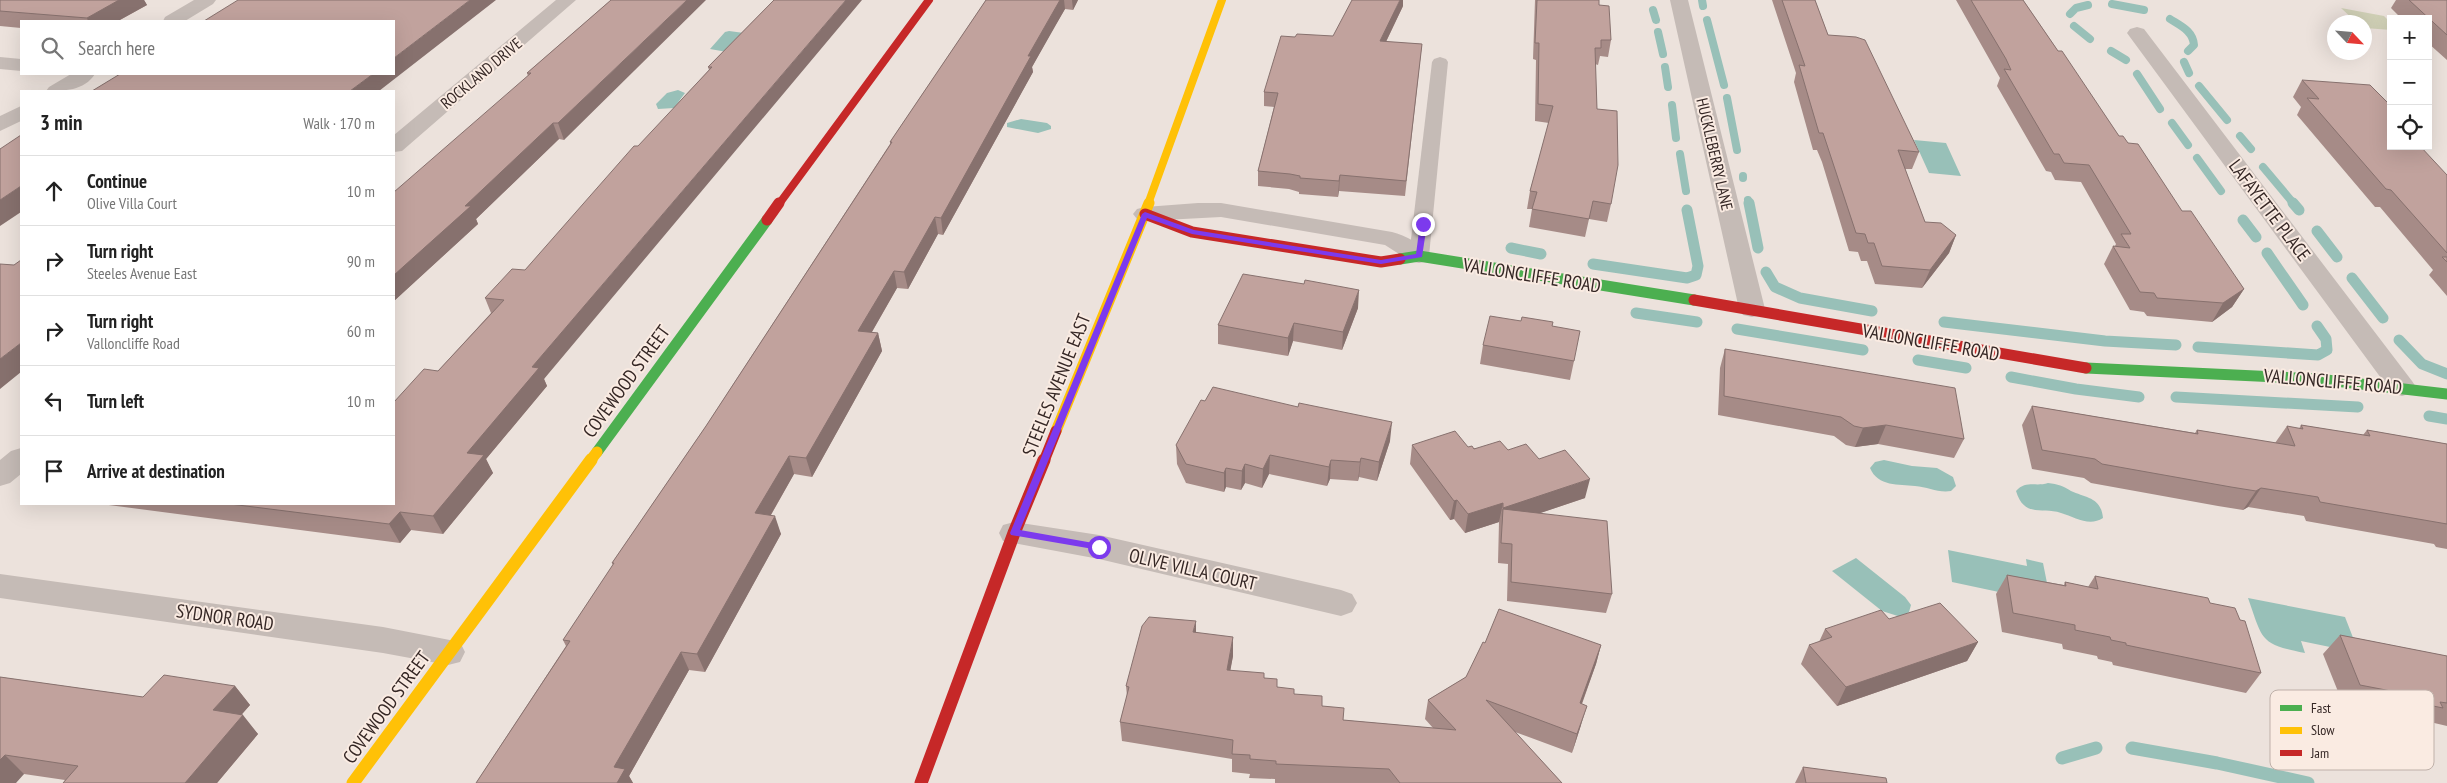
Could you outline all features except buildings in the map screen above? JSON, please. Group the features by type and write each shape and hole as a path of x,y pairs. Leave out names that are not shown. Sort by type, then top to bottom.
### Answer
{"street":[{"path":"174,20 207,0"},
{"name":"ROCKLAND DRIVE","path":"395,145 568,0"},
{"name":"COVEWOOD STREET","path":"353,783 929,0"},
{"name":"STEELES AVENUE EAST","path":"921,783 1014,533 1145,214 1222,0"},
{"name":"HUCKLEBERRY LANE","path":"1679,0 1752,309"},
{"name":"LAFAYETTE PLACE","path":"2137,33 2402,387"},
{"path":"0,63 20,65"},
{"path":"58,90 83,75"},
{"path":"0,125 20,113"},
{"name":"VALLONCLIFFE ROAD","path":"1145,214 1221,210 1392,239 1419,256 1752,309 2015,357 2102,370 2279,374 2402,387 2447,394"},
{"path":"0,476 20,459"},
{"name":"OLIVE VILLA COURT","path":"1014,533 1099,547 1341,603"},
{"name":"SYDNOR ROAD","path":"0,586 355,636 448,652"}],"lane":[{"path":"1419,256 1440,62"}],"green space":[{"path":"2341,8 2384,16 2387,19 2387,30 2372,29 2372,15 2348,15"}],"water":[{"path":"725,32 744,33 727,52 710,49"},
{"path":"678,90 685,93 674,108 658,109 656,104 667,93"},
{"path":"1021,119 1047,123 1051,126 1051,129 1038,133 1007,127 1007,123"},
{"path":"1914,140 1946,143 1961,176 1929,173"},
{"path":"1884,460 1912,466 1937,468 1953,477 1956,486 1951,491 1942,491 1884,482 1878,479 1870,468 1875,462"},
{"path":"2048,483 2092,499 2102,511 2103,518 2093,522 2054,511 2034,510 2024,505 2019,499 2016,491 2020,488 2027,485"},
{"path":"1948,550 2027,566 2026,559 2043,563 2051,603 1952,582"},
{"path":"1856,558 1905,597 1911,605 1909,612 1901,617 1882,611 1832,571"},
{"path":"2248,598 2345,617 2359,653 2301,641 2305,653 2279,647 2265,638 2260,631"}],"waterway":[{"path":"1702,0 1703,6"},
{"path":"2112,4 2144,10"},
{"path":"2070,14 2076,8 2088,5"},
{"path":"1653,10 1656,20"},
{"path":"2170,19 2189,32 2194,45 2188,51"},
{"path":"1707,20 1724,85"},
{"path":"2074,26 2090,39"},
{"path":"1658,32 1663,54"},
{"path":"2111,51 2126,60"},
{"path":"2184,62 2189,73"},
{"path":"1665,67 1668,87"},
{"path":"2137,74 2160,109"},
{"path":"2199,86 2227,120"},
{"path":"1727,98 1737,150"},
{"path":"1672,105 1676,138"},
{"path":"2172,123 2188,145"},
{"path":"2240,136 2251,149"},
{"path":"1680,154 1686,191"},
{"path":"2197,158 2221,191"},
{"path":"2263,167 2294,204"},
{"path":"1748,200 1749,204"},
{"path":"1749,203 1758,248"},
{"path":"2293,203 2299,210"},
{"path":"1593,264 1687,278 1696,275 1698,266 1687,210"},
{"path":"2243,220 2256,237"},
{"path":"2317,231 2337,257"},
{"path":"1511,248 1541,254"},
{"path":"2267,253 2303,305"},
{"path":"1766,272 1775,287 1800,298 1872,311"},
{"path":"2352,278 2383,318"},
{"path":"1636,313 1697,322"},
{"path":"1944,322 2105,341 2176,345"},
{"path":"2198,347 2318,355 2327,350 2326,339 2317,326"},
{"path":"1737,329 1863,350"},
{"path":"2399,340 2422,364 2447,374"},
{"path":"1918,360 1966,368"},
{"path":"2011,377 2076,389 2139,397"},
{"path":"2176,397 2358,407"},
{"path":"2429,416 2447,419"},
{"path":"2062,758 2096,748"},
{"path":"2132,748 2217,763 2308,783"}],"traffic: fast":[{"path":"597,452 767,220"},
{"path":"1400,259 1419,256 1694,300"},
{"path":"2086,368 2318,379 2447,394"}],"traffic: slow":[{"path":"1056,431 1145,214 1222,0"},
{"path":"353,783 597,452"}],"traffic: jam":[{"path":"767,220 929,0"},
{"path":"1145,214 1192,232 1381,262 1400,259"},
{"path":"1694,300 2086,368"},
{"path":"921,783 1014,533 1056,431"}],"route":[{"path":"1099,547 1014,533 1145,214 1192,232 1381,262 1419,256 1423,224"}]}
